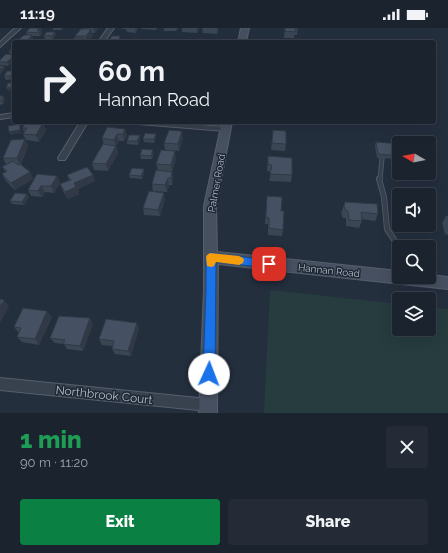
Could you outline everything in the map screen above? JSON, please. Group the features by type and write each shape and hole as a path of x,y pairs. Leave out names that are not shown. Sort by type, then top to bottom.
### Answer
{"street":[{"path":"0,45 18,28"},
{"path":"102,40 111,28"},
{"path":"242,40 245,28"},
{"path":"0,117 12,115"},
{"path":"62,158 83,124"},
{"path":"182,124 226,126"},
{"name":"Palmer Road","path":"208,409 211,289 210,206 226,126"},
{"name":"Hannan Road","path":"210,257 392,276"},
{"name":"Hannan Road","path":"436,281 448,283"},
{"name":"Northbrook Court","path":"0,384 208,409"}],"lane":[{"path":"382,158 379,177 384,196 387,229 394,240"}],"green space":[{"path":"270,290 392,303 392,336 436,336 436,308 448,309 448,413 264,413"}],"building":[{"path":"30,28 39,28 37,31 41,31 39,33 26,32"},
{"path":"285,28 298,29 295,29 295,32 285,31"},
{"path":"81,29 91,29 86,36 75,36"},
{"path":"47,32 55,32 52,36 44,35"},
{"path":"24,35 32,35 28,40 18,40"},
{"path":"112,36 120,36 119,39 126,39 125,40 109,40"},
{"path":"74,38 83,38 82,40 72,40"},
{"path":"6,54 12,55 12,58 7,62 0,62"},
{"path":"7,71 12,71 12,76 4,76"},
{"path":"8,83 12,83 12,87 6,88"},
{"path":"0,96 3,96 2,101 0,101"},
{"path":"20,124 20,130 9,132 8,126"},
{"path":"25,124 42,124 36,135 23,134 27,128 22,128"},
{"path":"107,127 125,129 123,134 117,134 114,140 102,138"},
{"path":"169,130 182,131 178,144 164,143"},
{"path":"273,130 286,131 286,144 272,143"},
{"path":"145,133 156,134 154,139 143,139"},
{"path":"129,135 140,135 137,141 127,141"},
{"path":"25,139 17,158 3,158 11,140"},
{"path":"376,142 392,143 392,155 378,154"},
{"path":"103,144 116,146 106,164 92,163"},
{"path":"142,149 153,150 151,156 140,155"},
{"path":"161,150 175,151 171,165 156,164"},
{"path":"268,156 292,158 292,175 270,174 272,165 268,164"},
{"path":"13,161 18,165 20,164 30,172 11,183 2,174 7,171 2,167"},
{"path":"87,167 93,175 74,183 76,187 65,192 60,184 71,180 67,175"},
{"path":"132,168 144,169 141,176 129,175"},
{"path":"156,170 172,172 171,178 168,178 165,185 152,184"},
{"path":"37,174 57,176 51,186 41,186 38,191 28,190"},
{"path":"149,191 164,193 158,210 143,208"},
{"path":"15,193 27,194 22,202 10,201"},
{"path":"267,196 282,197 281,211 284,211 283,230 269,228 269,218 266,217"},
{"path":"345,202 377,204 378,214 361,212 362,221 349,220 348,211 346,211 344,206"},
{"path":"0,299 4,300 0,307"},
{"path":"23,308 47,311 35,339 17,337 21,328 14,327"},
{"path":"59,316 90,318 80,346 63,344 65,340 50,338"},
{"path":"106,319 137,323 128,351 112,349 114,341 99,339"}],"slow traffic":[{"path":"211,263 210,257 239,260"}],"route":[{"path":"209,374 211,289 210,257 269,264"}]}
